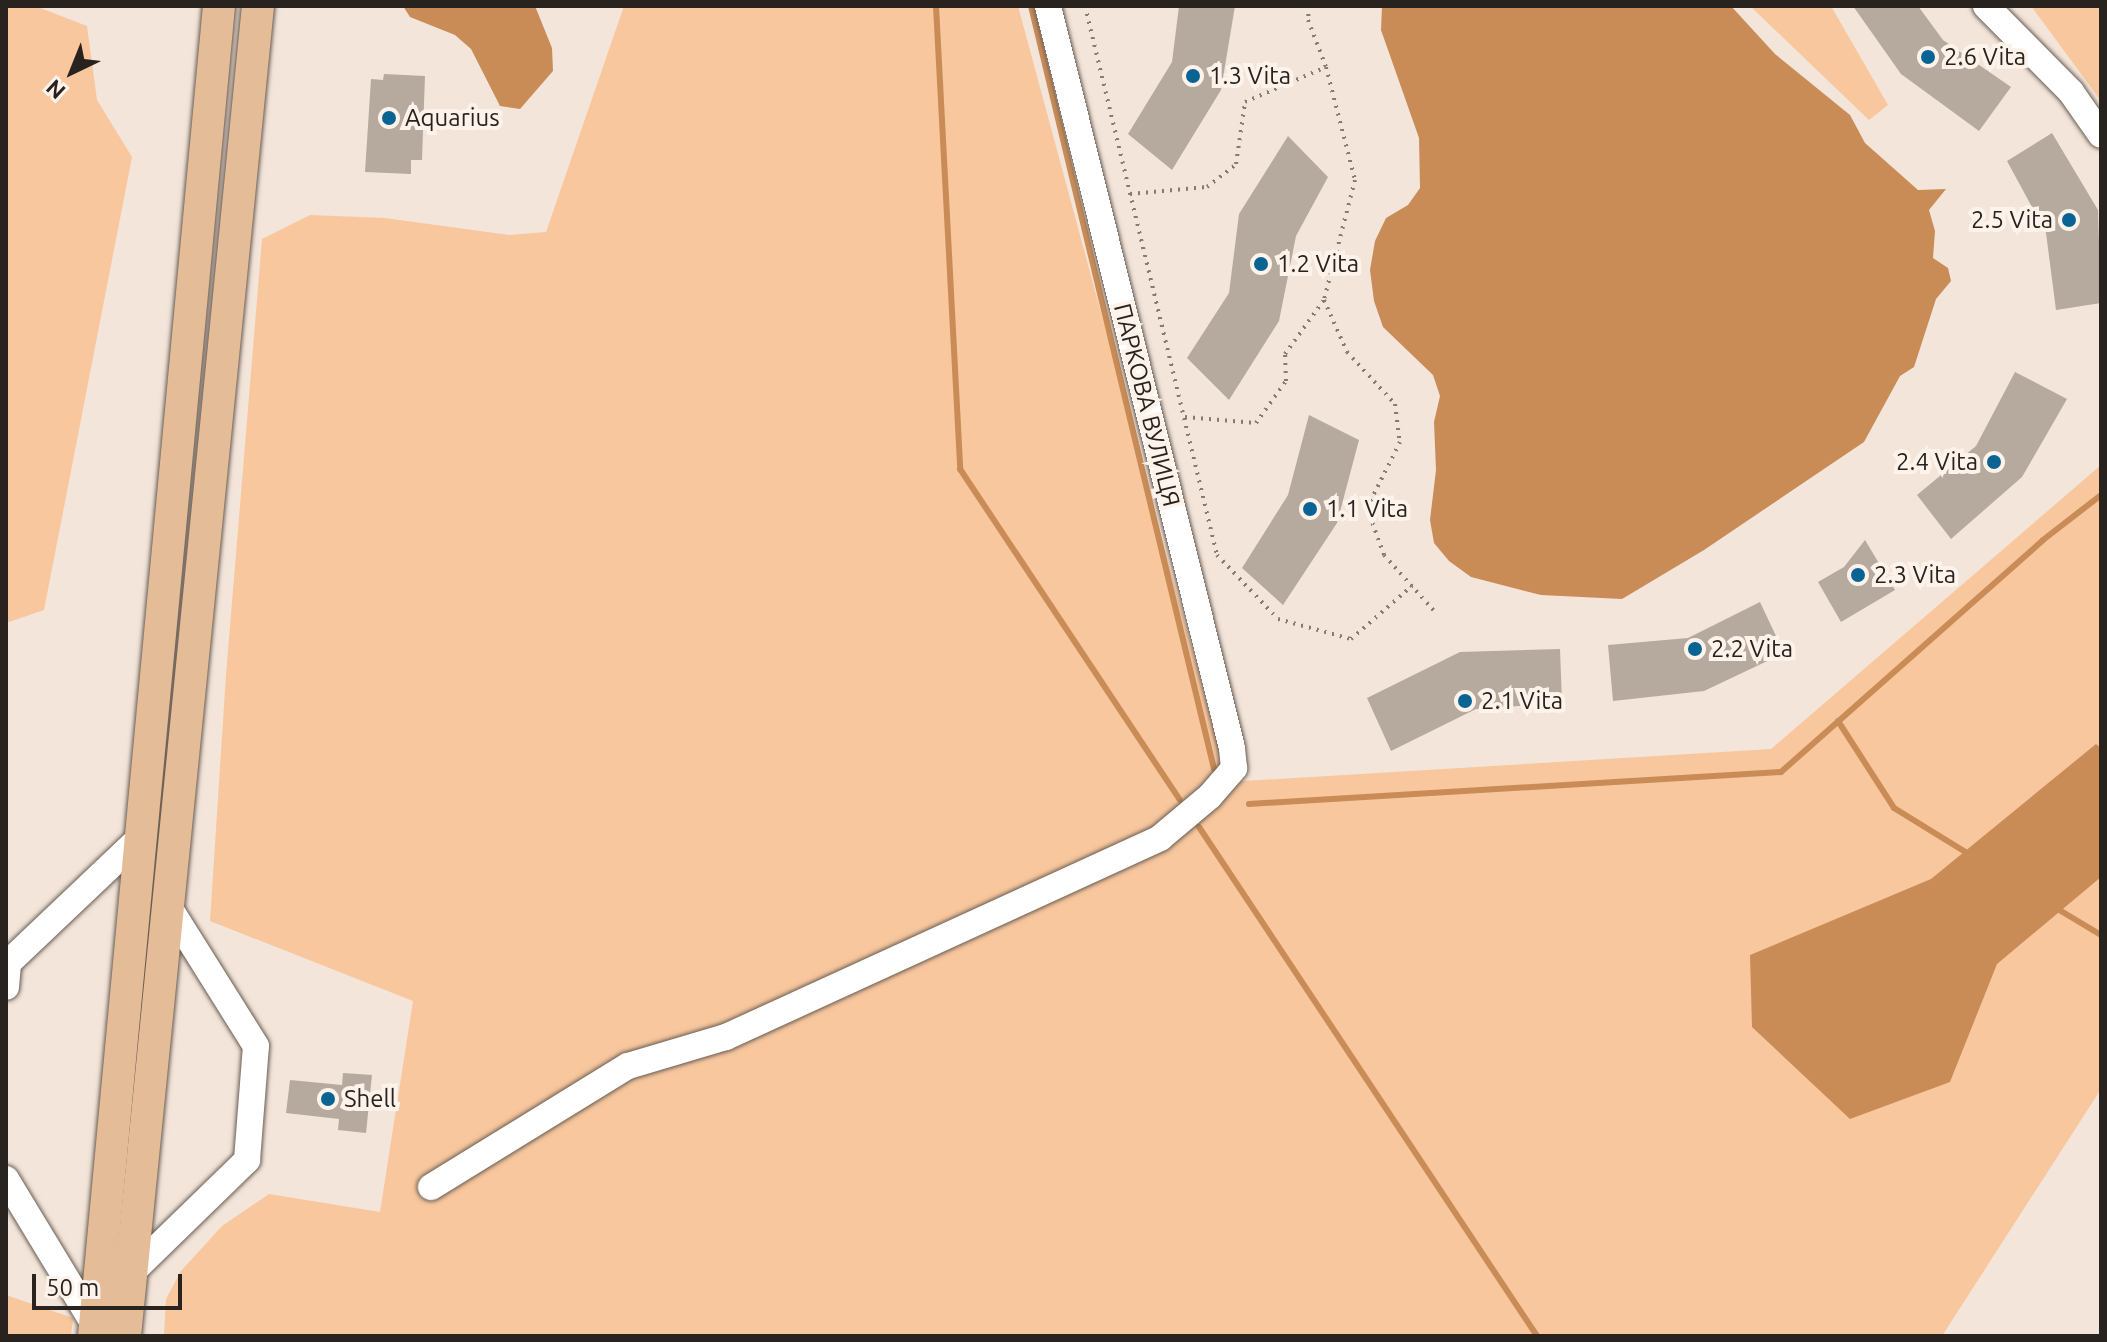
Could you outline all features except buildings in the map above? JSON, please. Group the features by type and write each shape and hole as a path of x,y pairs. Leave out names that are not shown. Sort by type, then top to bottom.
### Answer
{"main road":[{"path":"105,1333 143,835 219,6"},
{"path":"141,1336 130,1283 258,6"},
{"path":"105,1333 130,1283"}],"lane":[{"name":"ПАРКОВА ВУЛИЦЯ","path":"431,1187 628,1066 726,1037 1160,838 1210,796 1234,768 1232,748 1048,6"},
{"path":"1986,6 2071,92 2101,135"},
{"path":"6,987 8,963 143,835"},
{"path":"130,1283 247,1160 256,1046 167,904"},
{"path":"6,1179 105,1333"}],"path":[{"path":"1085,6 1217,555 1278,619 1351,639 1412,586"},
{"path":"1184,417 1256,423 1286,381 1285,354 1324,300 1355,180 1326,67 1308,20 1309,6"},
{"path":"1130,194 1207,187 1236,164 1245,102 1326,67"},
{"path":"1324,300 1347,352 1395,404 1400,442 1367,508 1384,555 1436,613"}],"shaded area":[{"path":"6,6 35,6 87,26 97,100 132,157 44,610 6,623"},
{"path":"403,6 535,6 552,48 553,71 520,109 500,106 471,49 455,35 410,17"},
{"path":"624,6 1018,6 1228,782 1771,749 2101,465 2101,1089 1942,1336 164,1336 166,1299 181,1271 222,1226 269,1194 380,1212 413,1001 210,921 226,675 262,239 310,215 385,218 509,235 546,232"},
{"path":"1382,6 1731,6 1775,54 1850,115 1865,143 1918,190 1946,189 1929,210 1935,231 1933,258 1948,268 1951,281 1936,299 1914,367 1900,376 1864,442 1704,550 1622,599 1541,595 1471,577 1449,561 1434,543 1430,520 1436,470 1434,422 1440,396 1433,375 1383,327 1374,301 1370,270 1375,241 1386,218 1408,205 1420,188 1419,138 1381,30"},
{"path":"1750,6 1831,6 1888,105 1869,120"},
{"path":"2031,6 2101,6 2101,101"},
{"path":"2096,744 2101,748 2101,877 1997,964 1950,1082 1850,1119 1752,1027 1750,955 1931,879"},
{"path":"6,1295 73,1318 71,1336 6,1336"}],"waterway":[{"path":"936,6 960,469 1180,800"},
{"path":"1031,6 1214,769"},
{"path":"1249,804 1781,772 2043,540 2101,495"},
{"path":"1838,721 1894,808 1972,856"},
{"path":"1199,827 1537,1336"},
{"path":"2056,908 2101,935"}],"place":[{"name":"2.6 Vita","path":"1928,57"},
{"name":"1.3 Vita","path":"1193,76"},
{"name":"Aquarius","path":"389,118"},
{"name":"2.5 Vita","path":"2069,220"},
{"name":"1.2 Vita","path":"1261,264"},
{"name":"2.4 Vita","path":"1994,462"},
{"name":"1.1 Vita","path":"1310,509"},
{"name":"2.3 Vita","path":"1858,575"},
{"name":"2.2 Vita","path":"1695,649"},
{"name":"2.1 Vita","path":"1465,701"},
{"name":"Shell","path":"328,1099"}]}
